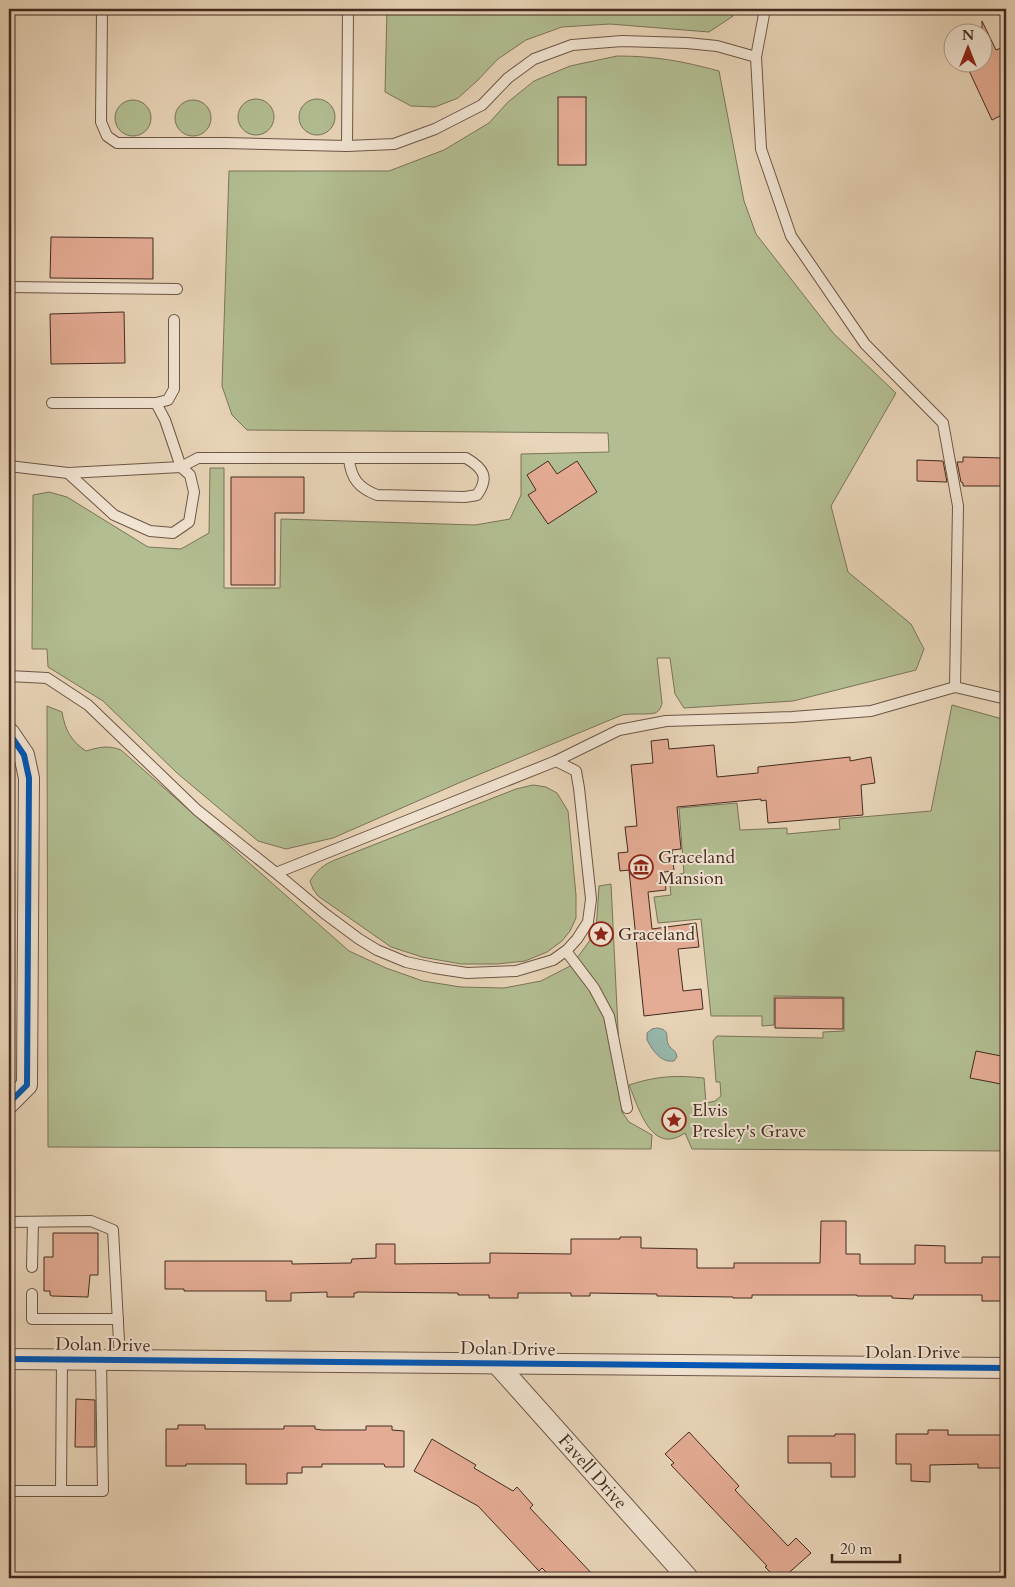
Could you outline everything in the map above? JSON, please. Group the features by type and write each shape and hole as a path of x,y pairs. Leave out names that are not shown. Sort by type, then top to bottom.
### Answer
{"street":[{"path":"9,732 24,755 29,788 27,1086 9,1103"},
{"name":"Dolan Drive","path":"9,1359 1006,1368"},
{"name":"Favell Drive","path":"497,1364 688,1578"}],"lane":[{"path":"102,9 101,122 107,136 118,143 347,146 394,144 436,129 482,105 508,78 534,59 572,45 622,41 687,43 716,46 756,57"},
{"path":"347,146 348,9"},
{"path":"765,9 756,57 760,149 791,236 865,344 943,423 958,506 956,687"},
{"path":"9,287 177,289"},
{"path":"52,403 156,403 168,400 174,389 174,320"},
{"path":"68,473 114,515 150,531 173,533 189,522 194,492 190,475 181,466 156,403"},
{"path":"9,466 68,473 181,466 198,458 466,458 477,465 484,476 484,487 477,495 465,497 377,495 363,490 354,478 349,459"},
{"path":"9,676 47,678 88,705 197,810 324,914 358,939 377,950 406,962 467,973 516,971 553,960 566,951 577,939 588,922 591,899 576,771 556,761"},
{"path":"276,873 556,761 619,730 666,721 792,717 872,711 956,687 1006,699"},
{"path":"566,951 594,988 609,1016 627,1108"},
{"path":"9,1222 91,1221 113,1230 118,1320 110,1360 103,1491 9,1491"},
{"path":"32,1222 32,1267"},
{"path":"32,1294 32,1320 118,1320"},
{"path":"61,1491 62,1359"}],"green space":[{"path":"387,9 734,9 733,16 709,32 610,24 562,27 526,40 498,59 458,98 435,107 411,106 385,92"},
{"path":"617,56 668,60 719,71 744,201 756,234 834,334 896,393 831,506 848,572 911,624 924,649 916,670 793,701 684,708 675,694 670,658 657,658 662,703 659,710 655,713 622,715 333,838 286,849 258,841 177,773 103,701 48,667 47,649 32,649 33,495 49,492 67,497 148,547 181,549 209,533 210,468 224,468 224,588 280,588 281,519 475,525 510,519 521,495 521,454 609,452 608,433 247,430 232,415 222,386 229,171 389,171 444,150 489,123 508,102 534,81 570,66"},
{"path":"256,99 263,100 269,104 273,110 273,124 269,130 263,134 256,135 249,134 243,130 239,124 238,117 239,110 243,104 249,100"},
{"path":"317,99 324,100 330,104 334,110 334,124 330,130 324,134 317,135 310,134 304,130 300,124 299,117 300,110 304,104 310,100"},
{"path":"133,100 140,101 146,105 150,111 150,125 146,131 140,135 133,136 126,135 120,131 116,125 115,118 116,111 120,105 126,101"},
{"path":"193,100 200,101 206,105 210,111 210,125 206,131 200,135 193,136 186,135 180,131 176,125 175,118 176,111 180,105 186,101"},
{"path":"952,705 1006,720 1006,1151 692,1149 685,1133 673,1138 663,1138 655,1134 642,1116 629,1085 666,1077 704,1078 706,1103 715,1101 721,1096 720,1082 716,1082 713,1041 717,1036 823,1038 823,1032 844,1031 844,997 774,996 774,1025 762,1026 762,1016 711,1016 701,919 658,923 654,897 671,895 669,877 684,873 679,808 737,803 740,830 787,828 787,834 840,829 839,819 931,811"},
{"path":"47,706 62,712 70,734 76,743 86,751 104,747 121,750 349,951 386,968 423,981 461,987 504,988 541,981 572,965 596,932 599,886 611,884 622,1112 629,1122 652,1135 651,1149 48,1147"},
{"path":"533,785 546,787 557,793 568,811 576,895 576,918 570,931 562,941 547,952 525,961 497,964 461,964 422,957 391,947 318,896 313,889 310,881 321,868 331,862 516,789"}],"water":[{"path":"657,1028 665,1031 668,1044 677,1055 674,1061 661,1058 647,1040 647,1033"}],"building":[{"path":"992,42 996,50 1001,48 1006,58 1006,113 992,120 970,72 992,72"},
{"path":"558,97 586,97 586,165 558,165"},
{"path":"51,237 153,238 153,279 50,278"},
{"path":"124,312 125,363 51,364 50,314"},
{"path":"963,457 1002,458 1002,486 963,486 957,462 963,462"},
{"path":"917,460 943,461 947,482 917,481"},
{"path":"548,461 557,474 577,461 597,492 548,524 528,495 536,490 527,475"},
{"path":"231,477 304,477 304,513 275,513 275,585 231,585"},
{"path":"668,739 669,749 714,745 717,777 758,773 758,767 850,757 850,761 871,757 875,783 861,785 863,815 768,823 766,800 761,801 761,799 677,807 681,849 672,850 674,871 664,872 666,890 648,892 652,929 696,923 699,947 678,949 683,991 701,989 703,1009 644,1016 629,870 620,871 618,853 628,852 625,827 637,826 631,765 653,763 651,741"},
{"path":"775,998 843,998 843,1029 775,1028"},
{"path":"976,1051 1006,1057 1001,1084 970,1078"},
{"path":"821,1221 846,1221 846,1254 860,1254 860,1264 915,1264 915,1245 945,1246 945,1263 982,1263 982,1257 1006,1257 1006,1301 982,1301 982,1295 914,1295 913,1299 857,1295 752,1295 752,1298 733,1298 657,1296 657,1294 590,1293 590,1296 571,1296 571,1293 518,1293 518,1298 489,1298 489,1295 458,1295 458,1293 357,1292 354,1293 354,1297 327,1297 327,1292 291,1293 291,1301 266,1301 266,1291 184,1291 184,1289 165,1289 165,1261 292,1261 292,1264 351,1263 352,1259 376,1258 376,1244 395,1244 395,1264 490,1263 490,1253 571,1254 571,1239 620,1239 620,1237 641,1237 641,1248 697,1249 697,1268 734,1268 734,1263 820,1263"},
{"path":"53,1233 98,1233 98,1275 90,1275 88,1297 52,1296 50,1291 44,1291 44,1257 53,1257"},
{"path":"76,1399 95,1400 95,1447 75,1447"},
{"path":"178,1425 205,1425 205,1429 284,1429 284,1426 315,1426 315,1429 322,1430 366,1430 366,1426 392,1426 392,1430 404,1431 404,1467 385,1467 384,1464 322,1464 322,1467 302,1467 302,1473 287,1473 287,1484 246,1484 246,1464 166,1466 166,1429 178,1429"},
{"path":"928,1430 948,1430 948,1435 1006,1435 1006,1468 978,1468 978,1464 930,1465 930,1482 911,1481 911,1464 896,1464 896,1434 928,1434"},
{"path":"689,1432 739,1486 735,1490 788,1546 796,1538 811,1553 783,1578 776,1578 765,1567 767,1566 671,1465 674,1463 665,1454"},
{"path":"835,1434 855,1434 855,1477 831,1477 831,1463 788,1463 788,1436 835,1436"},
{"path":"432,1439 476,1465 474,1468 513,1491 517,1487 533,1505 530,1508 596,1578 552,1578 542,1568 539,1571 478,1506 414,1471"}],"cycle path":[{"path":"9,733 24,755 29,778 27,1085 9,1103"},
{"path":"9,1359 1006,1368"}],"place":[{"name":"Graceland Mansion","path":"641,867"},
{"name":"Graceland","path":"601,934"},
{"name":"Elvis Presley's Grave","path":"674,1120"}]}
